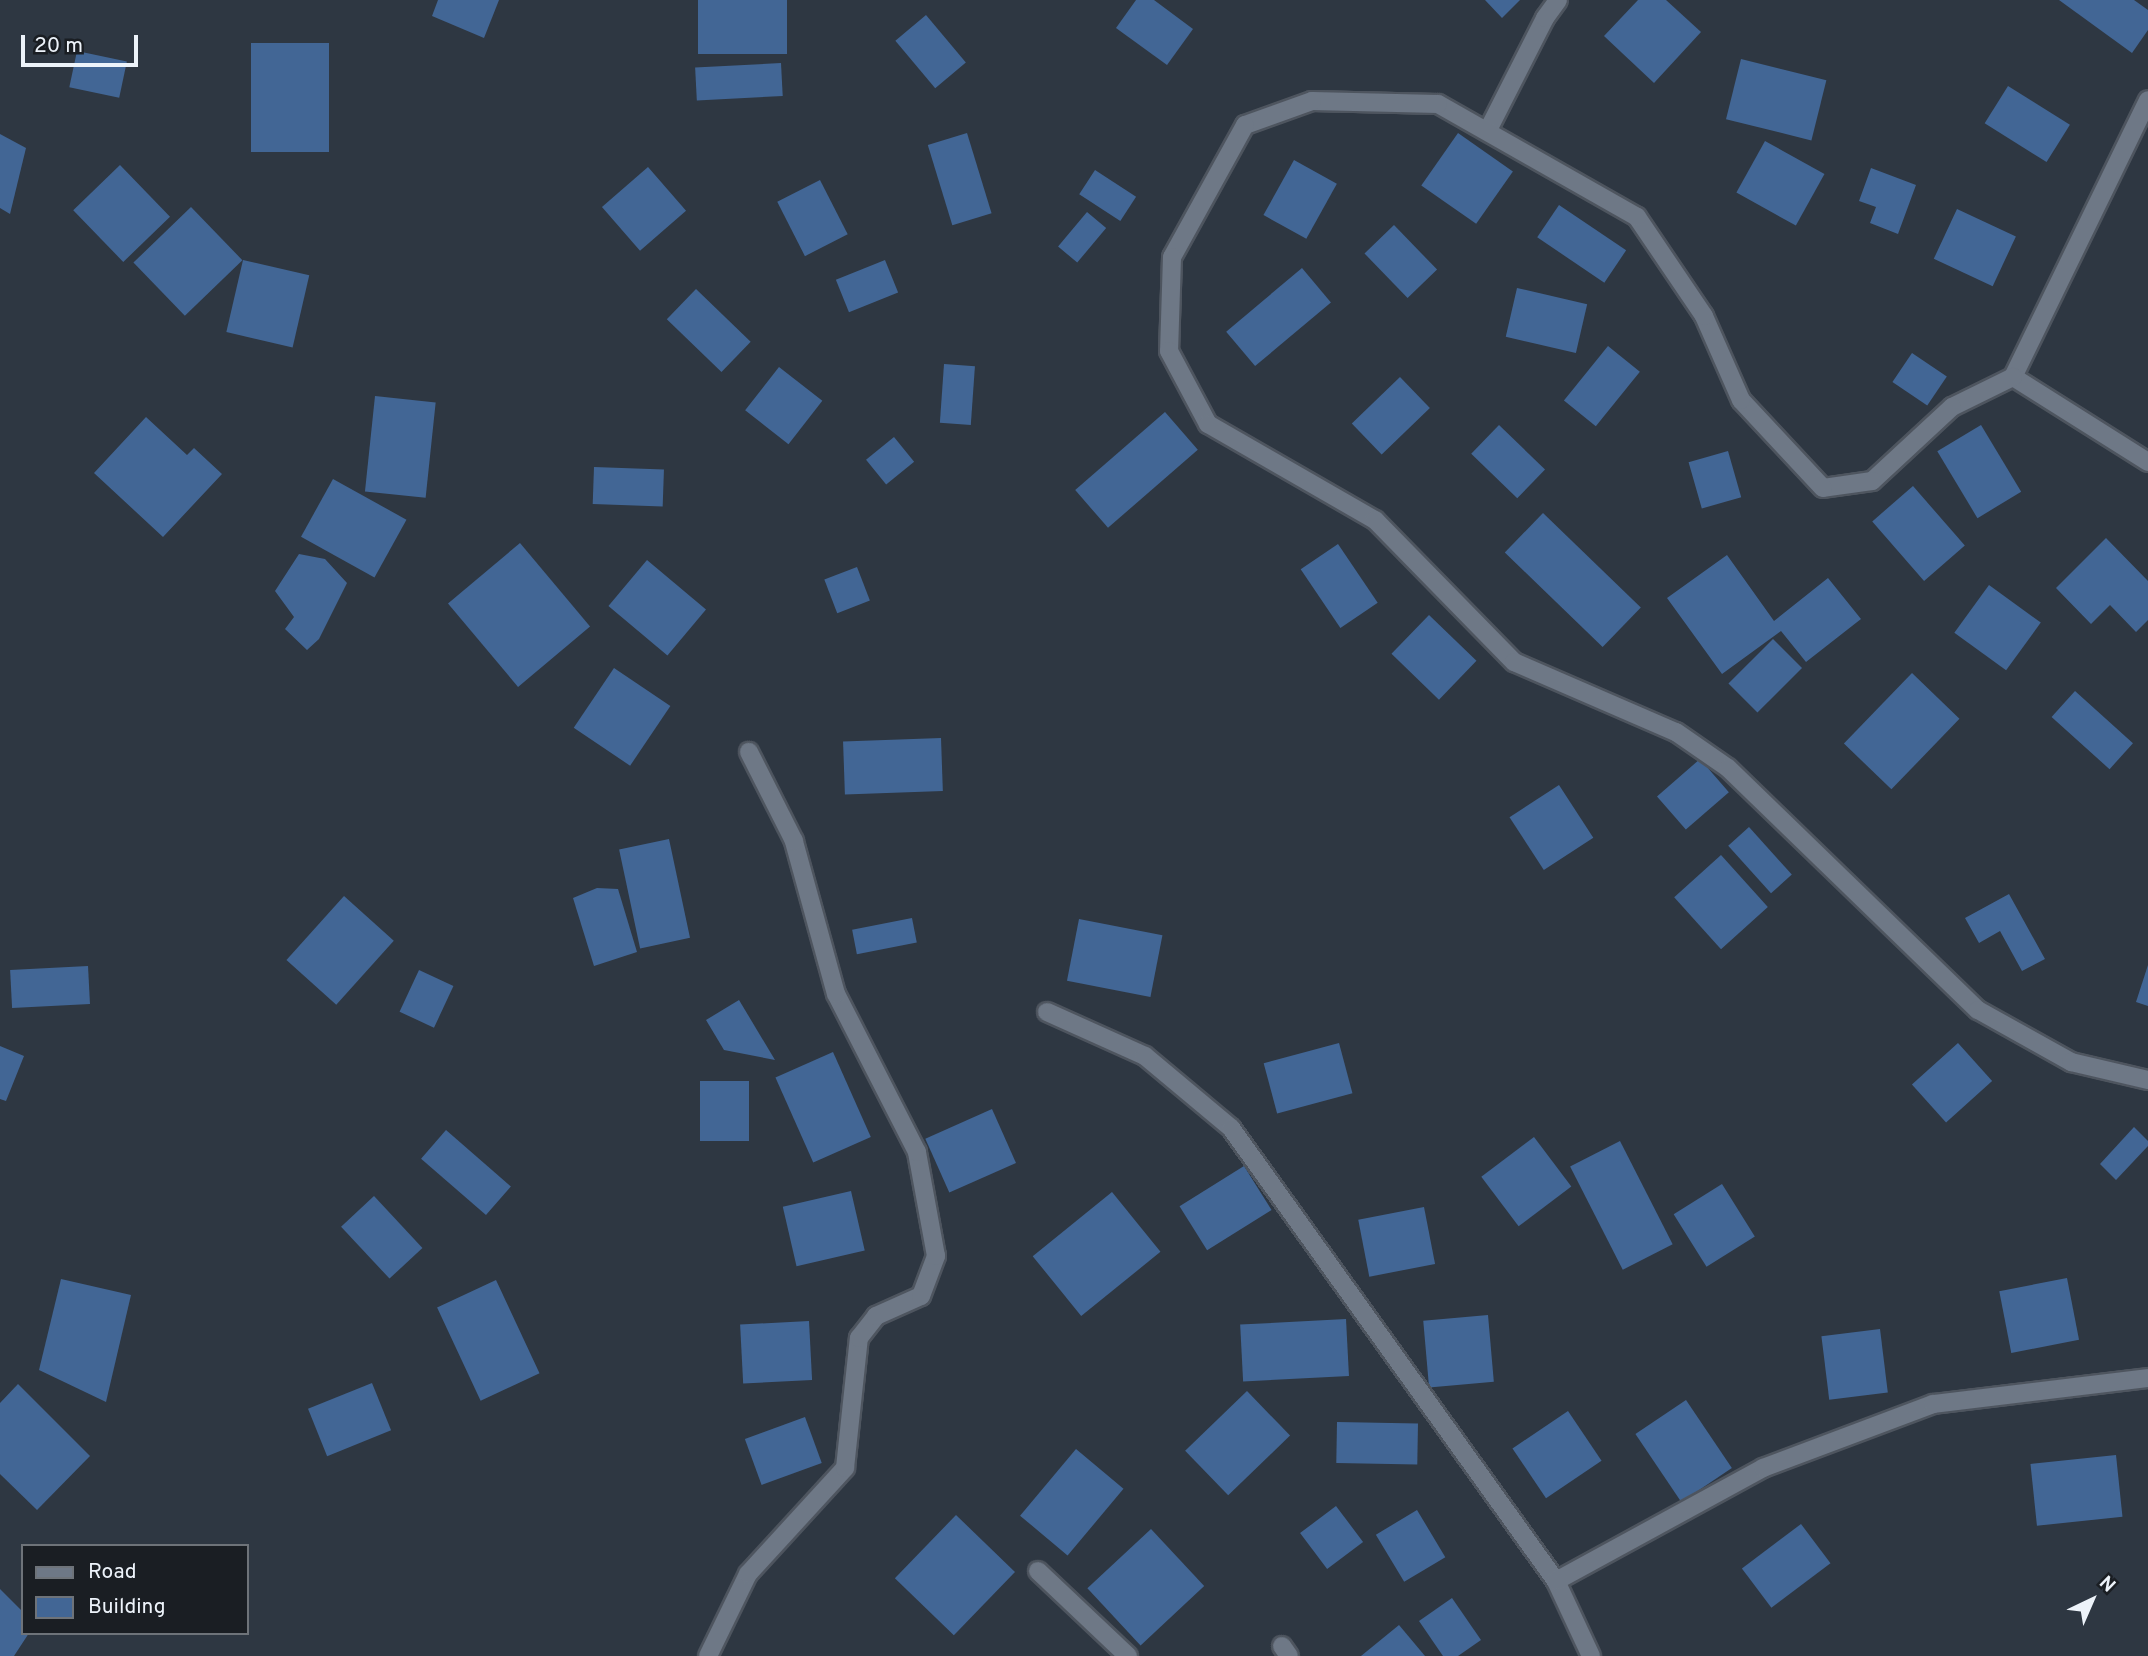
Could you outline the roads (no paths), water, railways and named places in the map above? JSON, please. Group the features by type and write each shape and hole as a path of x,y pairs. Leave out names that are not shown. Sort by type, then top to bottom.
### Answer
{"street":[{"path":"1488,130 1545,18 1558,0"},
{"path":"2148,100 2013,377 1952,407 1872,481 1823,488 1741,400 1704,316 1637,217 1438,104 1312,101 1245,125 1172,257 1169,351 1208,424 1375,520 1514,662 1676,732 1727,768 1978,1010 2071,1062 2148,1080"},
{"path":"2013,377 2148,462"},
{"path":"708,1656 748,1574 845,1468 859,1338 876,1316 921,1296 936,1256 917,1152 836,994 794,841 749,752"},
{"path":"1046,1012 1144,1056 1231,1128 1556,1581 1591,1656"},
{"path":"1556,1581 1763,1468 1933,1404 2148,1378"},
{"path":"1038,1571 1128,1656"}]}
